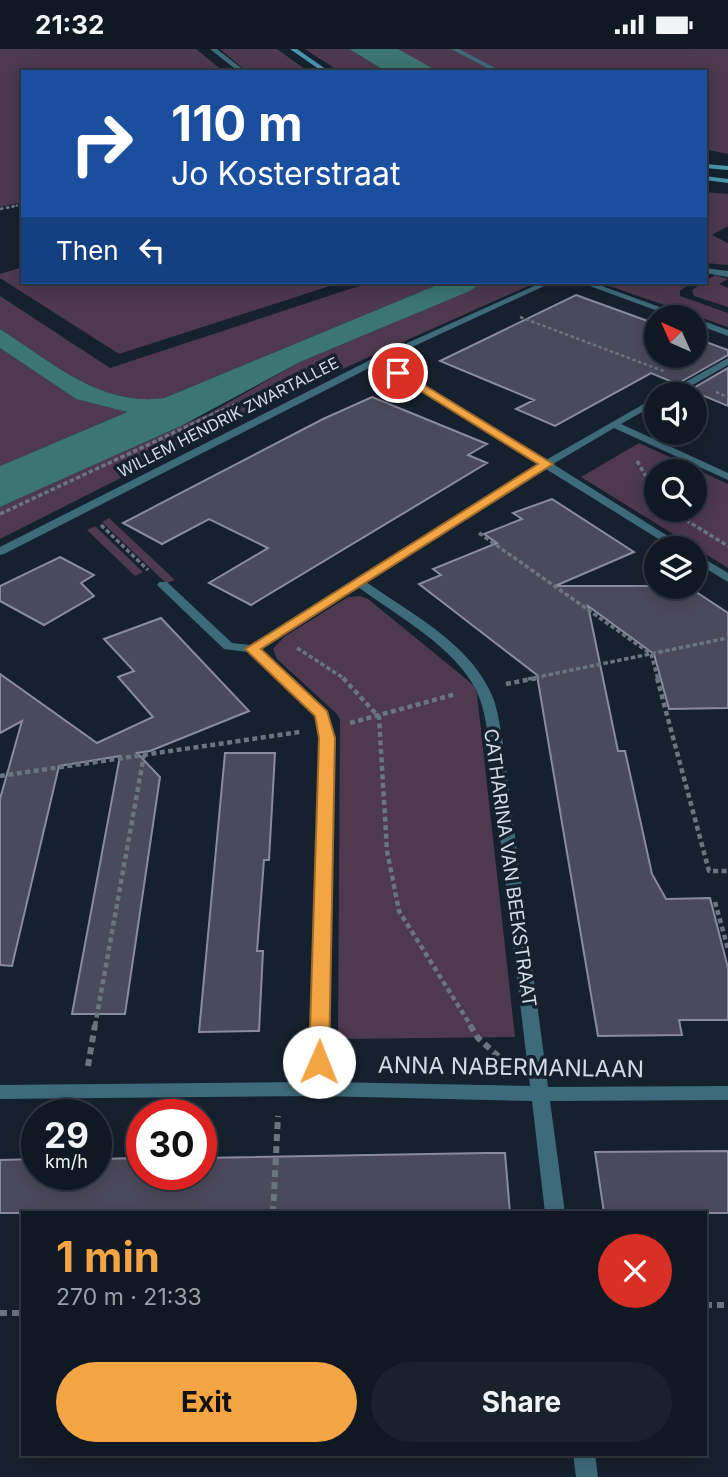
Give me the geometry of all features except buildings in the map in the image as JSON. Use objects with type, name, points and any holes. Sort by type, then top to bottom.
[{"type":"main road","points":[[284,49],[314,70]]},
{"type":"main road","points":[[293,49],[324,70]]},
{"type":"main road","points":[[707,178],[728,181]]},
{"type":"street","points":[[214,49],[241,70]]},
{"type":"street","points":[[454,49],[496,70]]},
{"type":"street","points":[[707,270],[728,274]]},
{"type":"street","name":"WILLEM HENDRIK ZWARTALLEE","points":[[0,552],[377,360],[545,284]]},
{"type":"street","points":[[589,284],[649,305]]},
{"type":"street","points":[[707,325],[728,333]]},
{"type":"street","points":[[377,360],[662,536]]},
{"type":"street","points":[[690,382],[728,361]]},
{"type":"street","points":[[252,649],[458,519],[644,407]]},
{"type":"street","points":[[613,424],[728,477]]},
{"type":"street","points":[[707,564],[728,577]]},
{"type":"street","name":"CATHARINA VAN BEEKSTRAAT","points":[[358,581],[460,658],[483,689],[491,722],[555,1211]]},
{"type":"street","points":[[163,585],[228,646],[252,649],[322,714],[325,728],[319,1089]]},
{"type":"street","name":"ANNA NABERMANLAAN","points":[[0,1092],[319,1089],[540,1094],[728,1093]]},
{"type":"street","points":[[584,1456],[587,1477]]},
{"type":"path","points":[[0,209],[21,204]]},
{"type":"path","points":[[493,307],[690,382]]},
{"type":"path","points":[[707,389],[728,397]]},
{"type":"path","points":[[78,510],[99,523],[163,585]]},
{"type":"path","points":[[458,519],[650,654],[709,871],[728,871]]},
{"type":"path","points":[[689,522],[728,546]]},
{"type":"path","points":[[271,635],[336,670],[379,717],[387,851],[399,911],[428,962],[478,1038],[540,1094]]},
{"type":"path","points":[[0,776],[325,728],[379,717],[438,697],[728,638]]},
{"type":"path","points":[[83,1091],[144,755]]},
{"type":"path","points":[[715,902],[728,949]]},
{"type":"path","points":[[273,1211],[279,1090]]},
{"type":"path","points":[[707,1305],[728,1305]]},
{"type":"path","points":[[0,1313],[21,1313]]},
{"type":"shaded area","points":[[0,49],[196,49],[222,70],[21,70],[21,202],[0,207]]},
{"type":"shaded area","points":[[220,49],[277,49],[306,70],[245,70]]},
{"type":"shaded area","points":[[305,49],[349,49],[384,70],[337,70]]},
{"type":"shaded area","points":[[349,49],[398,49],[435,70],[384,70]]},
{"type":"shaded area","points":[[378,49],[728,49],[728,154],[707,149],[707,70],[416,70]]},
{"type":"shaded area","points":[[707,192],[728,194],[728,226],[712,235],[728,243],[728,265],[707,263]]},
{"type":"shaded area","points":[[21,268],[21,284],[336,284],[119,354],[0,278],[0,274]]},
{"type":"shaded area","points":[[715,275],[728,279],[719,284],[728,288],[728,307],[694,296],[692,290],[701,284],[707,284],[707,280]]},
{"type":"shaded area","points":[[365,284],[439,284],[164,398],[141,399],[97,389],[57,367],[0,329],[0,296],[110,368]]},
{"type":"shaded area","points":[[439,284],[480,284],[470,291],[300,362],[181,426],[0,507],[0,466],[127,412],[76,399],[0,348],[0,329],[57,367],[97,389],[141,399],[164,398]]},
{"type":"shaded area","points":[[480,284],[533,284],[291,392],[0,539],[0,507],[210,413],[300,362],[470,291]]},
{"type":"shaded area","points":[[604,284],[689,284],[680,291],[680,296],[705,305],[664,305]]},
{"type":"shaded area","points":[[707,306],[728,313],[728,327],[707,320]]},
{"type":"shaded area","points":[[0,348],[76,399],[127,412],[0,466]]},
{"type":"shaded area","points":[[639,443],[674,459],[644,459],[644,516],[581,477]]},
{"type":"shaded area","points":[[707,474],[728,484],[728,568],[707,555],[707,536],[676,536],[654,522],[707,522]]},
{"type":"shaded area","points":[[109,518],[175,580],[166,583],[102,522]]},
{"type":"shaded area","points":[[95,526],[143,572],[135,576],[87,530]]},
{"type":"shaded area","points":[[360,596],[368,599],[460,674],[473,685],[477,694],[515,1037],[338,1039],[340,720],[337,714],[277,659],[273,649],[284,637],[348,597]]},
{"type":"route","points":[[319,1062],[327,738],[322,714],[252,649],[547,464],[398,373]]}]
